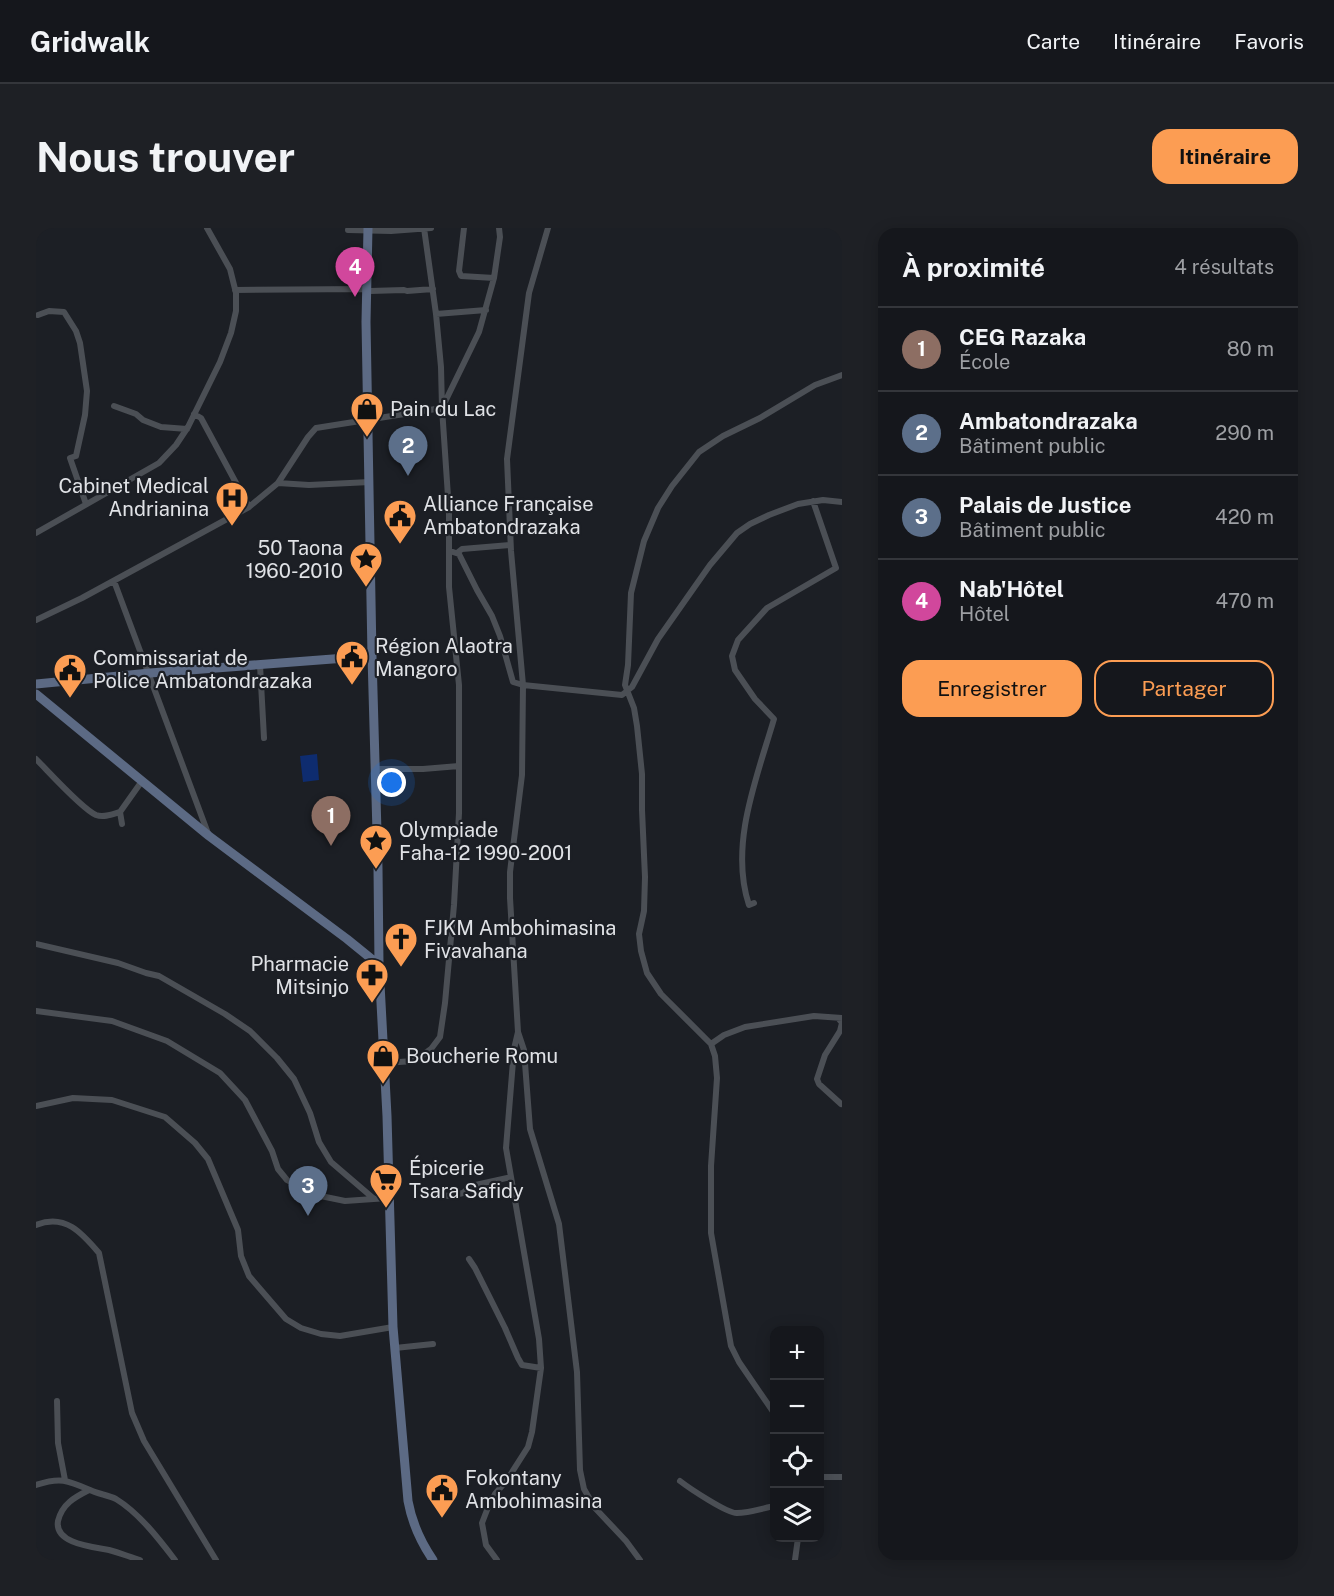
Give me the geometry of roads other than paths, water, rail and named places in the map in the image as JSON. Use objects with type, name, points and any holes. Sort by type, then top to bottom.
[{"type":"main road","points":[[368,229],[366,289],[379,965],[387,1116],[393,1327],[404,1466],[411,1518],[417,1534],[434,1560]]},
{"type":"main road","points":[[36,684],[372,656]]},
{"type":"main road","points":[[36,693],[209,836],[379,965]]},
{"type":"street","points":[[36,533],[159,463],[187,429],[220,362],[231,333],[236,311],[235,290],[230,269],[207,228]]},
{"type":"street","points":[[384,1063],[414,1061],[431,1049],[440,1037],[454,904],[459,813],[459,686],[449,587],[454,552],[449,511],[441,367],[424,228]]},
{"type":"street","points":[[348,230],[391,231],[431,228]]},
{"type":"street","points":[[464,228],[459,271],[461,276],[494,278]]},
{"type":"street","points":[[442,408],[479,332],[486,310],[494,278],[500,237],[499,228]]},
{"type":"street","points":[[548,228],[529,293],[507,459],[510,545],[523,685],[522,775],[510,872],[518,1032],[524,1050],[530,1129],[559,1224],[577,1372],[579,1470],[584,1489],[596,1508],[640,1560]]},
{"type":"street","points":[[235,290],[407,291],[433,289]]},
{"type":"street","points":[[436,314],[486,310]]},
{"type":"street","points":[[38,315],[50,311],[64,312],[76,331],[80,344],[87,391],[86,415],[76,456],[70,458],[86,504]]},
{"type":"street","points":[[770,1407],[730,1346],[711,1233],[711,1166],[717,1078],[715,1056],[711,1044],[661,994],[647,973],[641,951],[639,934],[644,911],[645,878],[642,774],[634,708],[625,685],[631,593],[644,541],[658,508],[699,452],[723,436],[760,418],[815,385],[842,375]]},
{"type":"street","points":[[114,406],[161,427],[187,429]]},
{"type":"street","points":[[36,620],[114,581],[249,507],[279,483],[316,428],[442,408]]},
{"type":"street","points":[[194,414],[201,418],[249,507]]},
{"type":"street","points":[[279,483],[309,485],[370,482]]},
{"type":"street","points":[[454,552],[459,554],[492,616],[513,682],[622,695],[633,687],[658,639],[710,565],[737,533],[750,524],[798,504],[823,500],[842,502]]},
{"type":"street","points":[[754,903],[749,905],[744,890],[744,824],[774,719],[755,699],[735,670],[732,656],[738,640],[766,608],[836,568],[813,501]]},
{"type":"street","points":[[454,552],[462,549],[510,545]]},
{"type":"street","points":[[114,581],[209,836]]},
{"type":"street","points":[[260,665],[264,738]]},
{"type":"street","points":[[36,759],[97,816],[108,816],[120,812],[142,781]]},
{"type":"street","points":[[375,769],[459,766]]},
{"type":"street","points":[[120,812],[122,824]]},
{"type":"street","points":[[36,944],[118,963],[146,974],[159,976],[250,1031],[294,1079],[310,1113],[319,1142],[332,1162],[373,1198]]},
{"type":"street","points":[[36,1011],[112,1022],[175,1045],[220,1072],[245,1100],[272,1151],[278,1169],[287,1180],[311,1194],[345,1201],[388,1198]]},
{"type":"street","points":[[711,1044],[724,1035],[745,1028],[814,1016],[840,1018],[842,1023],[840,1031],[825,1055],[817,1079],[819,1084],[841,1104]]},
{"type":"street","points":[[497,1560],[486,1545],[482,1523],[495,1494],[528,1447],[541,1368],[539,1339],[506,1148],[508,1106],[518,1032]]},
{"type":"street","points":[[36,1106],[74,1098],[112,1100],[165,1117],[195,1143],[208,1159],[238,1230],[241,1256],[249,1275],[286,1318],[302,1328],[321,1334],[340,1336],[393,1327]]},
{"type":"street","points":[[440,1195],[450,1196],[462,1193],[471,1186],[511,1177]]},
{"type":"street","points":[[36,1225],[55,1221],[71,1225],[99,1253],[132,1413],[144,1441],[216,1560]]},
{"type":"street","points":[[469,1259],[522,1365],[541,1368]]},
{"type":"street","points":[[395,1348],[433,1344]]},
{"type":"street","points":[[57,1401],[58,1443],[65,1479]]},
{"type":"street","points":[[824,1477],[842,1477]]},
{"type":"street","points":[[36,1485],[65,1479],[115,1499],[151,1530],[175,1560]]},
{"type":"street","points":[[680,1481],[736,1514],[770,1507]]},
{"type":"street","points":[[89,1490],[72,1499],[61,1510],[57,1525],[60,1532],[83,1546],[140,1560]]},
{"type":"street","points":[[795,1560],[797,1542]]},
{"type":"water","points":[[317,754],[319,780],[303,782],[300,756]]},
{"type":"place","name":"Nab'Hôtel","points":[[355,297]]},
{"type":"place","name":"Pain du Lac","points":[[367,438]]},
{"type":"place","name":"Ambatondrazaka","points":[[408,476]]},
{"type":"place","name":"Cabinet Medical Andrianina","points":[[232,527]]},
{"type":"place","name":"Alliance Française Ambatondrazaka","points":[[400,545]]},
{"type":"place","name":"50 Taona 1960-2010","points":[[366,588]]},
{"type":"place","name":"Région Alaotra Mangoro","points":[[352,686]]},
{"type":"place","name":"Commissariat de Police Ambatondrazaka","points":[[70,699]]},
{"type":"place","name":"CEG Razaka","points":[[331,846]]},
{"type":"place","name":"Olympiade Faha-12 1990-2001","points":[[376,870]]},
{"type":"place","name":"FJKM Ambohimasina Fivavahana","points":[[401,968]]},
{"type":"place","name":"Pharmacie Mitsinjo","points":[[372,1004]]},
{"type":"place","name":"Boucherie Romu","points":[[383,1085]]},
{"type":"place","name":"Épicerie Tsara Safidy","points":[[386,1209]]},
{"type":"place","name":"Palais de Justice","points":[[308,1216]]},
{"type":"place","name":"Fokontany Ambohimasina","points":[[442,1519]]}]
